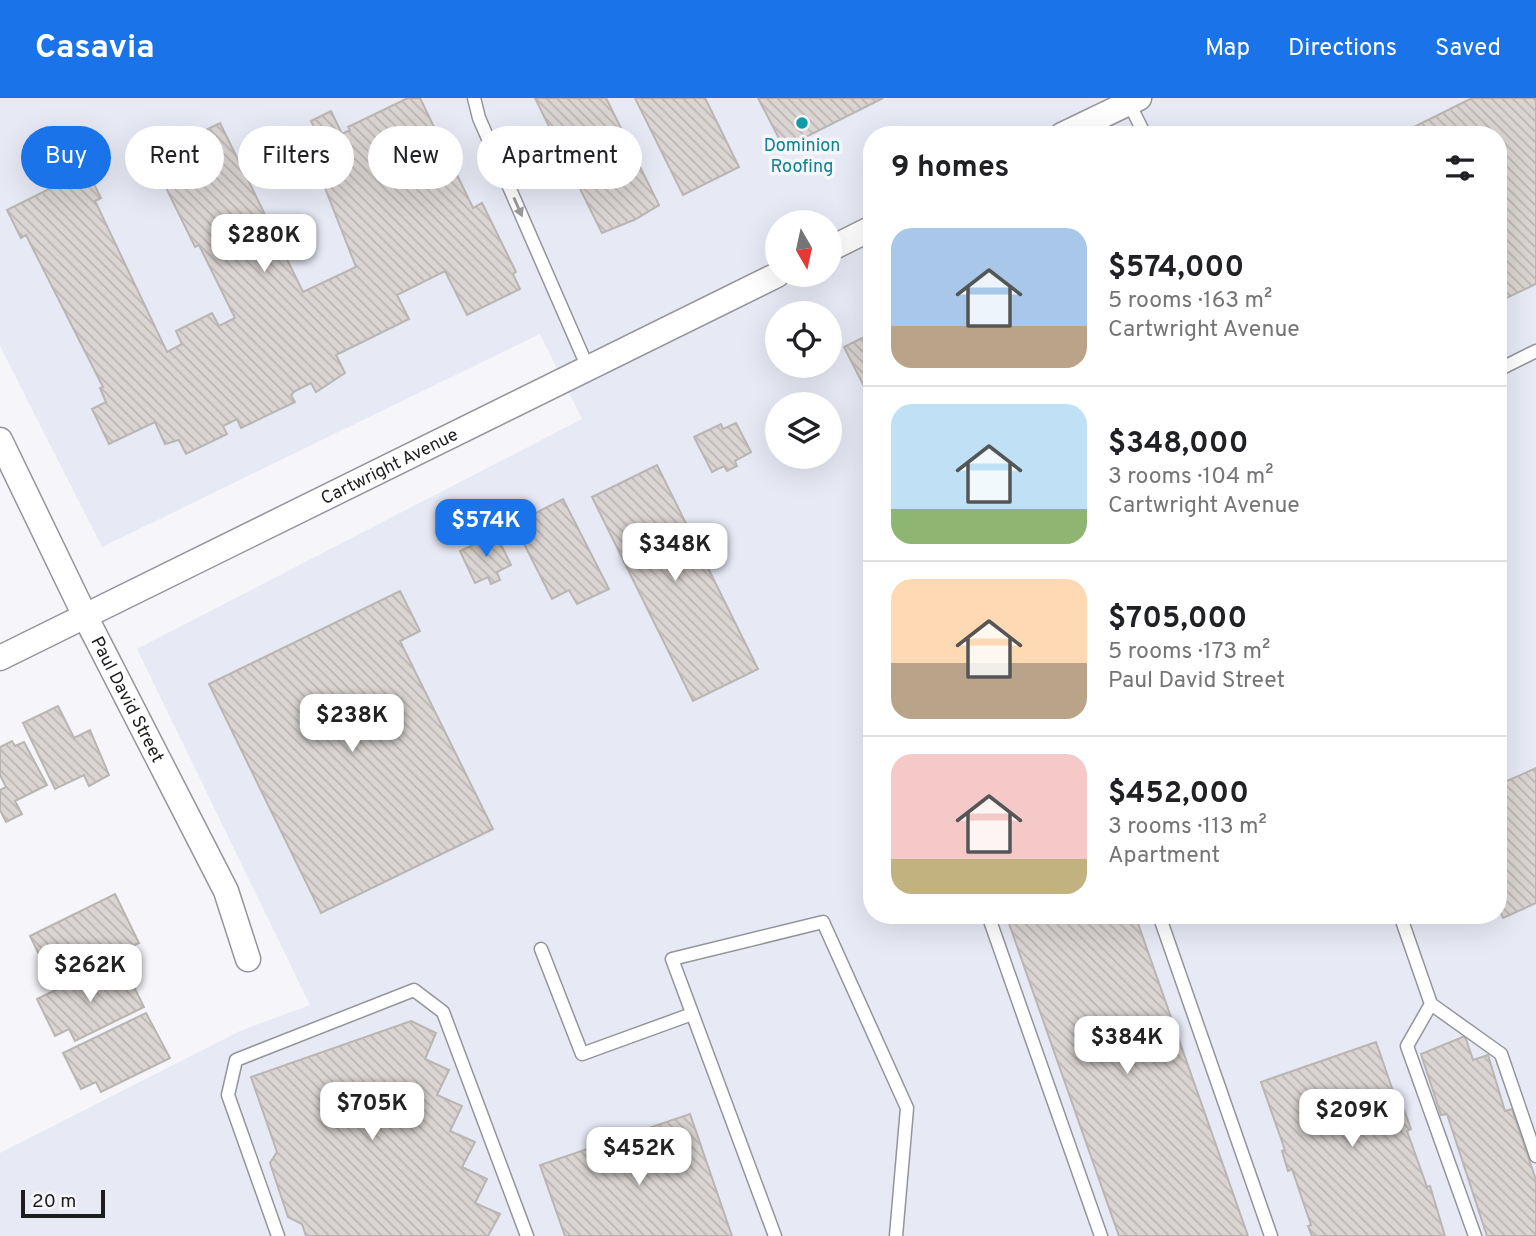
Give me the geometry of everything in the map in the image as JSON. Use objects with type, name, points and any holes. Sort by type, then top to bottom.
[{"type":"street","points":[[1081,126],[1134,101]]},
{"type":"street","points":[[842,243],[863,232]]},
{"type":"street","name":"Cartwright Avenue","points":[[0,658],[765,281]]},
{"type":"street","name":"Paul David Street","points":[[0,440],[85,616],[226,891],[248,959]]},
{"type":"lane","points":[[474,98],[479,118],[588,368]]},
{"type":"lane","points":[[1134,101],[1142,126]]},
{"type":"lane","points":[[1507,366],[1536,351]]},
{"type":"lane","points":[[775,1236],[672,960],[824,922],[906,1108],[896,1236]]},
{"type":"lane","points":[[991,924],[1101,1236]]},
{"type":"lane","points":[[1162,924],[1271,1236]]},
{"type":"lane","points":[[1403,924],[1431,1004],[1501,1054],[1536,1156]]},
{"type":"lane","points":[[541,949],[582,1054],[692,1014]]},
{"type":"lane","points":[[278,1236],[228,1095],[236,1060],[414,990],[443,1012],[527,1236]]},
{"type":"lane","points":[[1431,1004],[1407,1046],[1475,1236]]},
{"type":"shaded area","points":[[0,98],[1536,98],[1536,1236],[0,1236],[0,1153],[240,1031],[310,1005],[137,649],[582,419],[540,334],[102,547],[0,346]]},
{"type":"building","points":[[408,98],[420,98],[433,126],[368,126],[368,189],[463,187],[473,208],[482,203],[516,272],[513,274],[520,289],[467,315],[445,271],[397,295],[409,319],[336,355],[345,373],[316,392],[311,383],[291,395],[295,402],[241,428],[237,419],[223,426],[227,434],[186,454],[179,440],[165,444],[155,422],[109,444],[92,409],[106,402],[100,388],[103,387],[26,235],[21,238],[7,210],[49,189],[96,189],[101,198],[95,201],[167,352],[182,344],[176,331],[212,313],[219,326],[235,318],[199,245],[195,247],[167,189],[224,189],[224,131],[238,160],[238,189],[252,189],[303,292],[356,267],[325,189],[354,189],[354,126],[350,126]]},
{"type":"building","points":[[535,98],[606,98],[620,126],[549,126]]},
{"type":"building","points":[[635,98],[705,98],[739,167],[683,195]]},
{"type":"building","name":"Dominion Roofing","points":[[758,98],[883,98],[784,148]]},
{"type":"building","points":[[1472,98],[1536,98],[1536,284],[1507,298],[1507,126],[1416,126]]},
{"type":"building","points":[[331,111],[338,126],[314,126],[311,121]]},
{"type":"building","points":[[642,171],[659,205],[636,219],[602,233],[580,189],[642,189]]},
{"type":"building","points":[[863,338],[863,384],[844,347]]},
{"type":"building","points":[[736,423],[751,452],[735,461],[737,466],[727,471],[724,466],[712,472],[694,437],[721,424],[723,429]]},
{"type":"building","points":[[657,465],[758,669],[693,701],[592,497]]},
{"type":"building","points":[[563,499],[609,589],[577,604],[569,590],[552,599],[514,524]]},
{"type":"building","points":[[496,534],[511,565],[497,572],[500,580],[491,584],[488,577],[475,583],[460,551]]},
{"type":"building","points":[[400,591],[420,631],[400,641],[493,829],[321,913],[209,684]]},
{"type":"building","points":[[58,706],[74,738],[90,730],[109,775],[89,786],[84,775],[55,789],[23,723]]},
{"type":"building","points":[[12,741],[15,746],[24,742],[47,785],[15,801],[22,814],[6,822],[0,810],[0,790],[6,787],[0,775],[0,747]]},
{"type":"building","points":[[1536,768],[1536,903],[1507,916],[1507,781]]},
{"type":"building","points":[[115,894],[139,943],[96,963],[91,954],[69,964],[71,970],[51,979],[30,936]]},
{"type":"building","points":[[1009,924],[1138,924],[1248,1236],[1119,1236]]},
{"type":"building","points":[[107,965],[115,981],[128,975],[144,1007],[75,1041],[69,1029],[55,1036],[37,999]]},
{"type":"building","points":[[146,1013],[170,1058],[101,1092],[96,1082],[81,1089],[63,1053]]},
{"type":"building","points":[[411,1021],[436,1033],[425,1059],[449,1070],[437,1095],[462,1106],[450,1131],[475,1142],[462,1167],[487,1179],[475,1203],[500,1214],[488,1236],[306,1236],[302,1224],[288,1217],[270,1163],[277,1152],[251,1077]]},
{"type":"building","points":[[1465,1036],[1473,1060],[1488,1055],[1505,1111],[1512,1109],[1536,1180],[1536,1236],[1487,1236],[1447,1114],[1441,1115],[1421,1054]]},
{"type":"building","points":[[1376,1042],[1400,1111],[1404,1110],[1411,1129],[1407,1131],[1427,1187],[1430,1186],[1445,1236],[1312,1236],[1308,1226],[1311,1225],[1292,1169],[1288,1171],[1282,1151],[1285,1150],[1261,1082]]},
{"type":"building","points":[[690,1114],[732,1236],[565,1236],[540,1165]]},
{"type":"place","name":"Dominion Roofing","points":[[802,123]]}]
